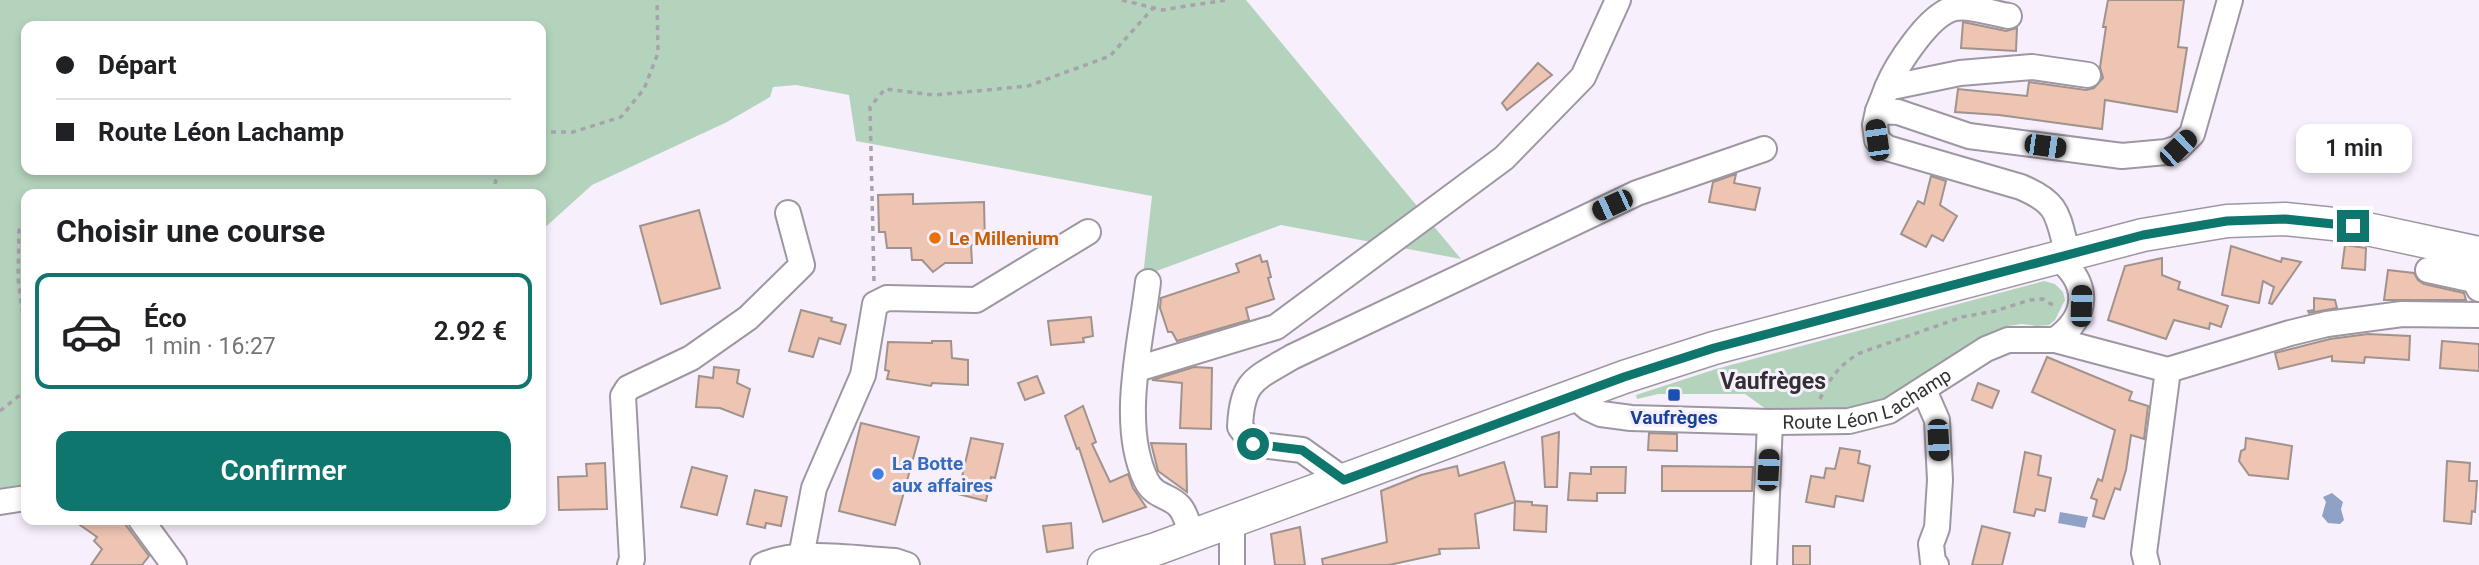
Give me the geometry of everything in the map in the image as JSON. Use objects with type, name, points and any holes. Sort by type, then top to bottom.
[{"type":"main road","points":[[1104,565],[1192,536],[1574,396],[1714,348],[2143,235],[2227,221],[2285,219],[2353,226],[2479,253]]},
{"type":"street","points":[[1137,369],[1276,327],[1504,158],[1583,77],[1618,0]]},
{"type":"street","points":[[1882,100],[1898,113],[1969,136],[2122,156],[2166,152],[2178,148],[2192,134],[2230,0]]},
{"type":"street","points":[[2009,16],[1956,8],[1937,16],[1894,71],[1875,125],[1877,140],[1887,148],[2021,187],[2039,195],[2055,208],[2063,256],[2078,279],[2081,299],[2076,319],[2068,331],[2055,340]]},
{"type":"street","points":[[1882,100],[1960,73],[2032,66],[2088,75]]},
{"type":"street","points":[[1344,480],[1302,450],[1253,444],[1240,427],[1241,405],[1251,381],[1293,358],[1637,193],[1764,149]]},
{"type":"street","points":[[630,565],[632,559],[623,396],[628,388],[691,358],[748,318],[802,265],[789,213]]},
{"type":"street","points":[[801,556],[814,488],[863,374],[875,304],[887,298],[976,300],[1088,232]]},
{"type":"street","points":[[2428,270],[2474,280],[2479,289]]},
{"type":"street","points":[[1148,282],[1131,415],[1135,453],[1147,483],[1158,495],[1180,506],[1192,536]]},
{"type":"street","points":[[2147,565],[2144,553],[2168,370],[2327,324],[2402,314],[2479,315]]},
{"type":"street","name":"Route Léon Lachamp","points":[[1574,396],[1588,408],[1601,414],[1631,418],[1768,422],[1849,421],[1889,411],[1986,349],[2008,340],[2022,339],[2055,340],[2168,370]]},
{"type":"street","points":[[1924,390],[1937,420],[1940,480],[1937,528],[1931,544],[1933,562],[1936,565]]},
{"type":"street","points":[[1764,565],[1768,422]]},
{"type":"street","points":[[0,502],[21,499]]},
{"type":"street","points":[[1232,521],[1232,565]]},
{"type":"street","points":[[145,525],[174,565]]},
{"type":"street","points":[[764,565],[801,556],[895,561],[907,565]]},
{"type":"path","points":[[546,132],[573,132],[621,117],[644,89],[658,53],[657,0]]},
{"type":"path","points":[[1122,0],[1162,10],[1226,0]]},
{"type":"path","points":[[875,304],[870,107],[885,89],[934,95],[1028,86],[1110,55],[1153,8]]},
{"type":"path","points":[[21,227],[18,278],[21,301]]},
{"type":"path","points":[[1810,422],[1831,379],[1847,360],[1860,353],[1962,317],[1995,311],[2030,300],[2043,299],[2076,319]]},
{"type":"path","points":[[0,411],[21,394]]},
{"type":"green space","points":[[0,0],[1246,0],[1461,259],[1281,225],[1143,276],[1152,196],[856,141],[849,95],[796,85],[773,87],[770,97],[727,122],[592,185],[546,226],[546,189],[21,189],[21,485],[0,488]]},
{"type":"green space","points":[[2044,281],[2055,284],[2063,292],[2065,300],[2055,320],[2049,325],[2008,326],[1986,336],[1886,400],[1844,411],[1815,411],[1766,409],[1745,394],[1658,394],[1637,399],[1636,395],[1716,369]]},
{"type":"water","points":[[2332,493],[2343,502],[2341,509],[2344,520],[2340,524],[2328,523],[2322,516],[2326,502],[2323,497]]},
{"type":"water","points":[[2060,512],[2088,517],[2085,528],[2058,523]]},
{"type":"building","points":[[2108,0],[2184,0],[2178,47],[2187,48],[2177,112],[2105,100],[2102,129],[1955,112],[1958,89],[2027,96],[2029,82],[2086,90],[2094,88],[2103,78],[2100,67]]},
{"type":"building","points":[[1963,22],[2006,31],[2017,28],[2016,51],[1961,48]]},
{"type":"building","points":[[1538,63],[1552,75],[1507,110],[1502,103]]},
{"type":"building","points":[[1736,174],[1734,183],[1760,188],[1755,210],[1709,202],[1713,182]]},
{"type":"building","points":[[1931,176],[1946,181],[1940,205],[1957,216],[1943,241],[1932,235],[1926,247],[1901,234],[1918,201],[1924,204]]},
{"type":"building","name":"Le Millenium","points":[[913,194],[913,204],[984,202],[985,245],[971,245],[972,263],[945,263],[933,272],[922,260],[912,260],[911,248],[887,248],[885,232],[879,232],[878,195]]},
{"type":"building","points":[[699,210],[720,288],[661,304],[640,226]]},
{"type":"building","points":[[2345,245],[2366,248],[2365,270],[2342,268]]},
{"type":"building","points":[[2231,246],[2281,262],[2282,258],[2301,262],[2272,304],[2269,303],[2274,287],[2263,281],[2259,303],[2222,295]]},
{"type":"building","points":[[1260,255],[1262,262],[1267,261],[1274,299],[1246,308],[1249,320],[1177,341],[1172,332],[1168,332],[1160,308],[1161,298],[1239,272],[1236,264]]},
{"type":"building","points":[[2162,258],[2162,275],[2180,282],[2178,289],[2228,306],[2221,327],[2210,323],[2209,329],[2174,320],[2166,339],[2108,320],[2125,266]]},
{"type":"building","points":[[2388,270],[2414,273],[2424,284],[2464,293],[2466,300],[2384,300]]},
{"type":"building","points":[[2314,298],[2335,300],[2337,308],[2309,313],[2308,311],[2314,310]]},
{"type":"building","points":[[801,310],[832,318],[831,321],[846,325],[840,344],[819,338],[813,357],[789,351]]},
{"type":"building","points":[[1091,317],[1093,336],[1083,338],[1084,342],[1051,345],[1048,321]]},
{"type":"building","points":[[2368,334],[2410,336],[2409,360],[2365,357],[2364,363],[2332,361],[2332,356],[2279,369],[2275,353],[2330,339]]},
{"type":"building","points":[[951,341],[952,358],[968,360],[968,385],[932,383],[931,386],[887,379],[889,371],[885,370],[888,342]]},
{"type":"building","points":[[2442,341],[2479,344],[2479,371],[2440,368]]},
{"type":"building","points":[[2047,357],[2132,392],[2129,400],[2148,406],[2144,439],[2131,435],[2120,490],[2115,488],[2104,519],[2093,516],[2097,500],[2091,498],[2098,479],[2102,481],[2115,430],[2032,392]]},
{"type":"building","points":[[714,367],[739,370],[737,383],[750,389],[743,417],[720,408],[696,407],[699,376],[713,378]]},
{"type":"building","points":[[1194,367],[1212,368],[1211,429],[1180,428],[1182,383],[1152,380]]},
{"type":"building","points":[[1037,376],[1044,393],[1025,400],[1018,383]]},
{"type":"building","points":[[1978,383],[1999,391],[1992,408],[1972,400]]},
{"type":"building","points":[[1083,406],[1096,442],[1092,444],[1110,482],[1128,474],[1133,488],[1146,507],[1103,522],[1079,448],[1077,449],[1065,416]]},
{"type":"building","name":"La Botte aux affaires","points":[[861,423],[919,437],[895,525],[839,511]]},
{"type":"building","points":[[1559,432],[1557,487],[1545,487],[1542,437]]},
{"type":"building","points":[[1649,433],[1677,434],[1677,451],[1648,450]]},
{"type":"building","points":[[971,438],[1003,444],[986,501],[958,494]]},
{"type":"building","points":[[2246,438],[2292,446],[2288,479],[2249,475],[2239,461],[2241,451],[2245,449]]},
{"type":"building","points":[[1151,443],[1186,444],[1187,492],[1158,471]]},
{"type":"building","points":[[1840,448],[1860,451],[1858,463],[1870,466],[1863,501],[1836,496],[1834,507],[1806,502],[1811,476],[1824,478],[1826,468],[1835,469]]},
{"type":"building","points":[[2025,452],[2041,456],[2038,475],[2051,478],[2045,511],[2036,509],[2034,516],[2014,512]]},
{"type":"building","points":[[2447,461],[2470,463],[2469,481],[2477,481],[2475,512],[2472,511],[2471,524],[2444,521]]},
{"type":"building","points":[[1504,462],[1515,501],[1547,506],[1546,532],[1514,530],[1515,502],[1475,514],[1479,548],[1439,549],[1440,554],[1389,565],[1323,565],[1322,559],[1387,542],[1381,491],[1421,475],[1457,466],[1459,476]]},
{"type":"building","points":[[605,463],[607,509],[559,510],[558,477],[587,476],[586,464]]},
{"type":"building","points":[[1662,466],[1753,467],[1752,491],[1662,491]]},
{"type":"building","points":[[692,467],[727,476],[717,515],[681,507]]},
{"type":"building","points":[[1591,467],[1626,467],[1625,493],[1597,493],[1597,501],[1568,500],[1570,473],[1591,474]]},
{"type":"building","points":[[755,490],[787,497],[781,526],[766,523],[765,528],[747,524]]},
{"type":"building","points":[[1071,523],[1073,548],[1047,552],[1043,526]]},
{"type":"building","points":[[80,525],[126,525],[149,556],[142,565],[91,565],[102,549],[94,541],[97,537]]},
{"type":"building","points":[[1982,526],[2010,533],[2002,565],[1972,565]]},
{"type":"building","points":[[1300,527],[1305,565],[1275,565],[1271,534]]},
{"type":"building","points":[[1793,546],[1810,546],[1810,565],[1793,565]]},
{"type":"place","name":"Le Millenium","points":[[935,238]]},
{"type":"place","name":"Vaufrèges","points":[[1674,395]]},
{"type":"place","name":"La Botte aux affaires","points":[[878,474]]},
{"type":"district","name":"Vaufrèges","points":[[1773,381]]},
{"type":"route","points":[[1253,444],[1302,450],[1344,480],[1624,377],[1714,348],[2143,235],[2227,221],[2285,219],[2353,226]]}]
